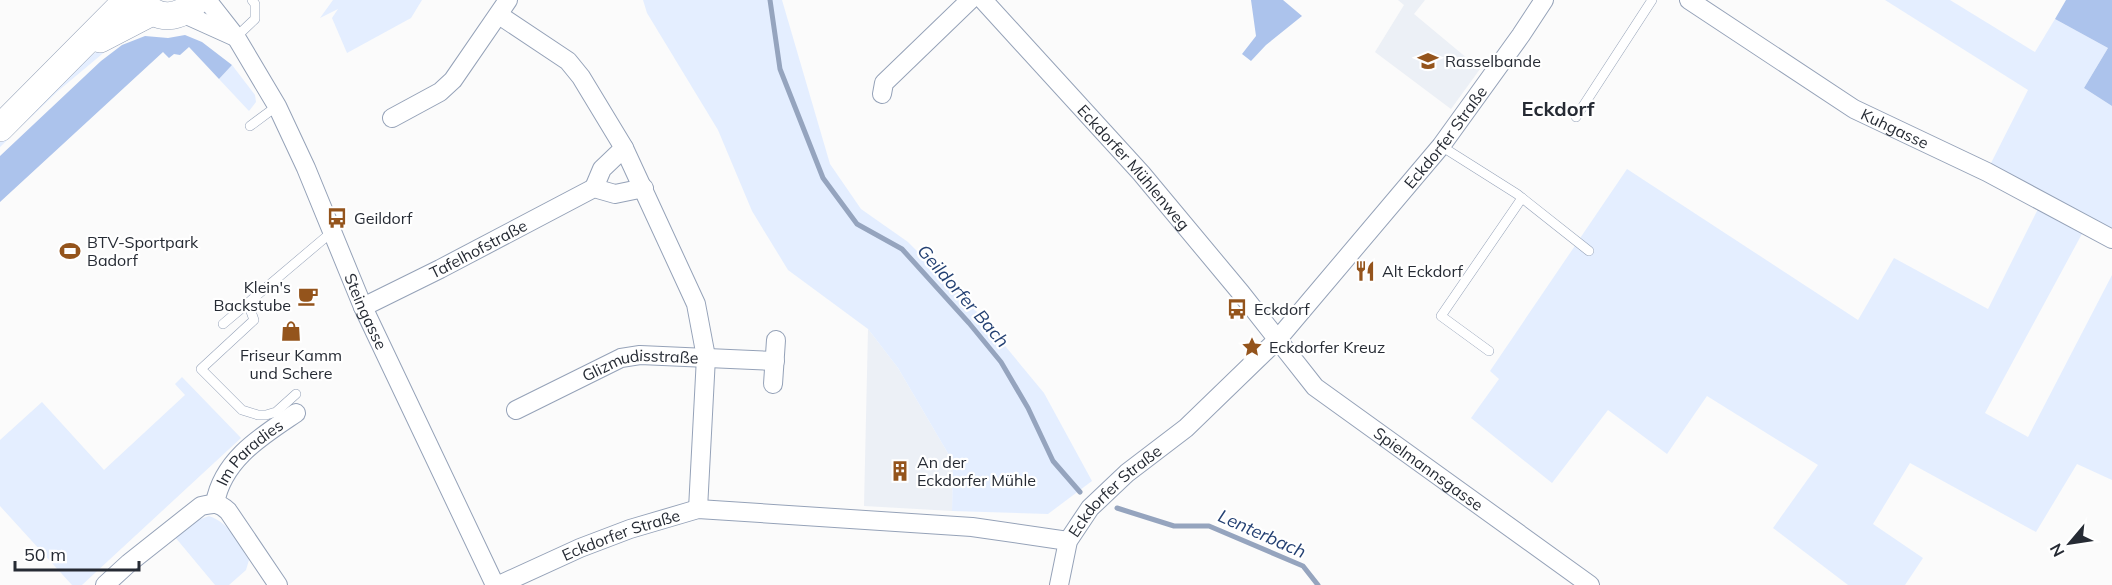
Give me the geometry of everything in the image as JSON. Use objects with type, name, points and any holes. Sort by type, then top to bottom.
[{"type":"main road","points":[[0,128],[128,0]]},
{"type":"main road","points":[[78,51],[147,6],[162,16],[172,16],[189,7]]},
{"type":"street","name":"Steingasse","points":[[207,0],[236,37],[277,106],[333,231],[363,307],[497,585]]},
{"type":"street","points":[[882,94],[884,83],[970,0]]},
{"type":"street","name":"Eckdorfer Mühlenweg","points":[[983,0],[1142,174],[1277,340]]},
{"type":"street","name":"Eckdorfer Straße","points":[[497,585],[580,548],[630,529],[698,509],[972,527],[1068,541],[1090,508],[1127,473],[1186,428],[1277,340],[1441,146],[1544,0]]},
{"type":"street","name":"Kuhgasse","points":[[1689,0],[1854,109],[1987,172],[2112,238]]},
{"type":"street","points":[[189,7],[236,37]]},
{"type":"street","points":[[392,118],[440,92],[453,80],[503,7],[568,61],[581,76],[624,148],[696,304],[706,357],[698,509]]},
{"type":"street","points":[[624,148],[602,169],[594,188],[615,194],[644,188]]},
{"type":"street","name":"Tafelhofstraße","points":[[363,307],[440,270],[594,188]]},
{"type":"street","points":[[773,384],[776,340]]},
{"type":"street","name":"Spielmannsgasse","points":[[1277,340],[1315,387],[1590,585]]},
{"type":"street","name":"Glizmudisstraße","points":[[516,410],[621,358],[640,355],[775,361]]},
{"type":"street","name":"Im Paradies","points":[[214,502],[217,488],[226,472],[251,444],[296,413]]},
{"type":"street","name":"Im Paradies","points":[[105,585],[201,506],[214,502],[228,511],[278,585]]},
{"type":"street","points":[[1059,585],[1068,541]]},
{"type":"lane","points":[[236,37],[255,19],[255,4],[252,0]]},
{"type":"lane","points":[[1576,117],[1652,0]]},
{"type":"lane","points":[[250,126],[277,106]]},
{"type":"lane","points":[[1441,146],[1522,198],[1589,251]]},
{"type":"lane","points":[[1489,351],[1441,316],[1522,198]]},
{"type":"lane","points":[[223,324],[333,231]]},
{"type":"lane","points":[[248,303],[254,320],[201,369],[242,410],[258,415],[276,412],[296,394]]},
{"type":"shaded area","points":[[333,0],[422,0],[411,18],[347,53],[332,18],[338,9],[320,18]]},
{"type":"shaded area","points":[[643,0],[782,0],[830,164],[861,209],[908,242],[972,306],[1044,393],[1092,481],[1048,514],[952,511],[953,462],[898,368],[868,329],[788,270],[752,211],[718,130],[647,13]]},
{"type":"shaded area","points":[[1251,0],[1283,0],[1302,16],[1266,45],[1251,61],[1242,54],[1256,36]]},
{"type":"shaded area","name":"Rasselbande","points":[[1398,0],[1425,0],[1414,14],[1480,69],[1451,109],[1375,52],[1404,5]]},
{"type":"shaded area","points":[[1885,0],[1950,0],[2035,52],[2055,19],[2108,48],[2084,88],[2112,106],[2112,231],[2090,219],[1985,413],[2028,437],[2112,275],[2112,480],[2077,464],[2036,532],[1910,463],[1873,524],[1923,558],[1905,585],[1848,585],[1773,528],[1818,465],[1707,396],[1667,454],[1608,410],[1552,483],[1471,418],[1499,379],[1490,371],[1627,169],[1858,320],[1894,258],[1988,309],[2046,193],[1989,167],[2028,90]]},
{"type":"shaded area","points":[[2066,0],[2112,0],[2112,106],[2084,88],[2108,48],[2055,19]]},
{"type":"shaded area","points":[[185,35],[202,42],[232,65],[219,79],[189,47],[180,55],[174,54],[169,58],[163,52],[0,202],[0,156],[101,61],[122,45],[145,36],[168,38]]},
{"type":"shaded area","points":[[120,39],[58,91],[0,147],[0,142],[74,69],[106,45]]},
{"type":"shaded area","points":[[232,65],[255,95],[256,102],[249,111],[219,79]]},
{"type":"shaded area","points":[[868,329],[898,368],[953,462],[952,511],[864,506]]},
{"type":"shaded area","points":[[182,377],[241,438],[82,585],[72,585],[0,506],[0,440],[42,402],[104,470],[185,395],[175,384]]},
{"type":"shaded area","points":[[209,516],[223,523],[249,560],[246,570],[229,585],[215,585],[175,537],[198,520]]},
{"type":"waterway","name":"Geildorfer Bach","points":[[770,0],[780,69],[823,178],[857,224],[902,249],[1001,362],[1028,408],[1053,461],[1080,492]]},
{"type":"waterway","name":"Lenterbach","points":[[1117,508],[1174,526],[1209,526],[1303,566],[1318,585]]},
{"type":"place","name":"Rasselbande","points":[[1428,61]]},
{"type":"place","name":"Geildorf","points":[[337,218]]},
{"type":"place","name":"BTV-Sportpark Badorf","points":[[70,251]]},
{"type":"place","name":"Alt Eckdorf","points":[[1365,271]]},
{"type":"place","name":"Klein's Backstube","points":[[308,296]]},
{"type":"place","name":"Eckdorf","points":[[1237,309]]},
{"type":"place","name":"Friseur Kamm und Schere","points":[[291,331]]},
{"type":"place","name":"Eckdorfer Kreuz","points":[[1252,347]]},
{"type":"place","name":"An der Eckdorfer Mühle","points":[[900,471]]},
{"type":"district","name":"Eckdorf","points":[[1558,109]]}]
